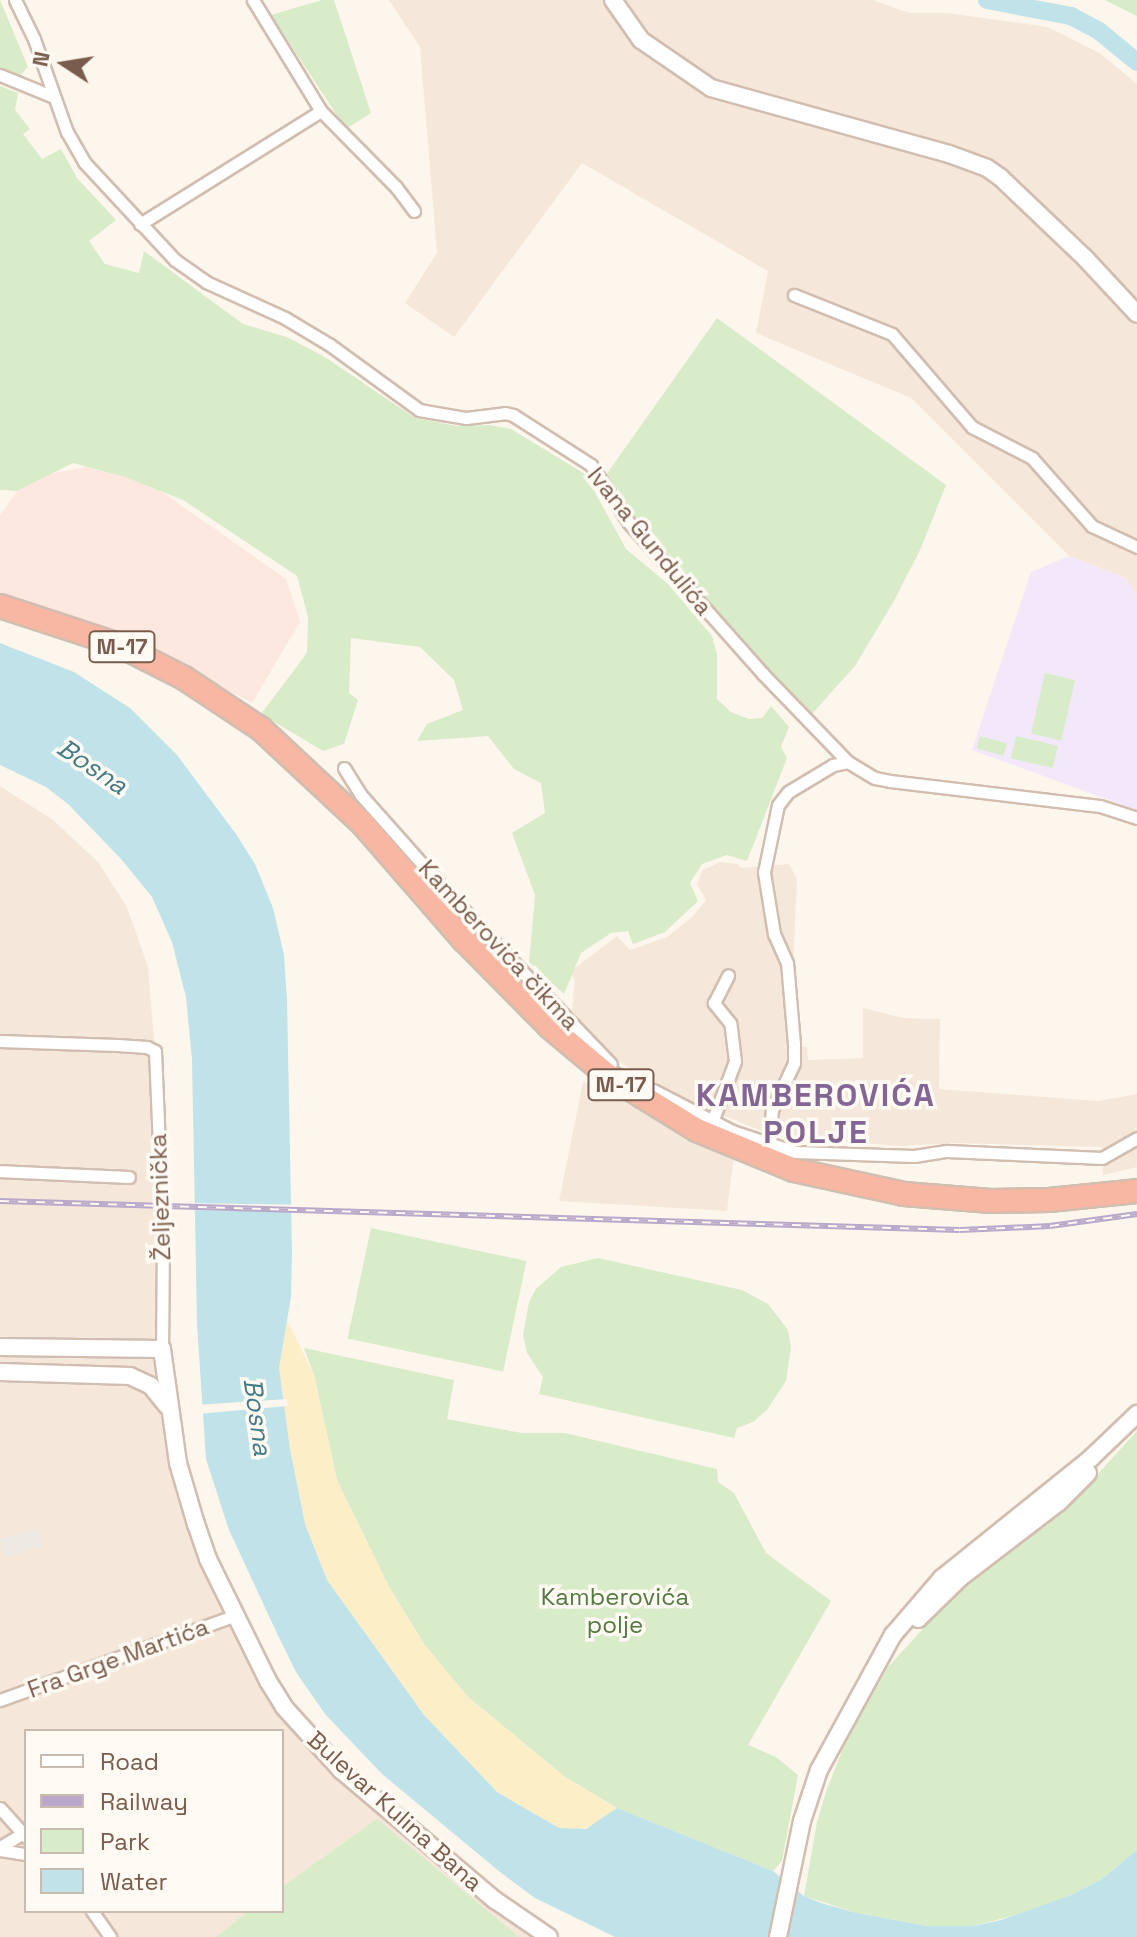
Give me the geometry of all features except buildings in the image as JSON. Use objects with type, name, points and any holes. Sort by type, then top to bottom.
[{"type":"highway","name":"M-17","points":[[0,606],[119,645],[184,678],[261,729],[363,824],[464,940],[550,1027],[606,1074],[697,1130],[794,1170],[904,1194],[991,1201],[1049,1200],[1137,1191]]},
{"type":"street","name":"Ivana Gundulića","points":[[15,0],[84,162],[175,260],[206,282],[285,318],[330,345],[419,410],[466,418],[505,413],[513,415],[591,465],[629,523],[763,674],[848,762],[875,778],[890,781],[1100,806],[1137,818]]},
{"type":"street","points":[[253,0],[321,111],[396,187],[414,211]]},
{"type":"street","points":[[613,0],[641,40],[711,88],[805,117],[949,154],[987,168],[1085,258],[1137,314]]},
{"type":"street","points":[[0,75],[54,97]]},
{"type":"street","points":[[140,224],[321,111]]},
{"type":"street","points":[[794,295],[892,334],[972,427],[1032,458],[1092,526],[1137,547]]},
{"type":"street","points":[[770,1143],[772,1110],[794,1063],[794,1044],[787,963],[774,934],[764,872],[778,805],[788,792],[833,765],[848,762]]},
{"type":"street","name":"Kamberovića čikma","points":[[344,768],[360,794],[447,892],[572,1020],[602,1057],[712,1122],[795,1152],[831,1155],[914,1156],[947,1151],[1102,1158],[1137,1138]]},
{"type":"street","points":[[712,1122],[735,1061],[730,1023],[714,1003],[728,975]]},
{"type":"street","name":"Željeznička","points":[[0,1041],[151,1048],[156,1057],[163,1240],[162,1355]]},
{"type":"street","points":[[0,1171],[129,1177]]},
{"type":"street","points":[[0,1347],[162,1355],[156,1371],[130,1376],[0,1372]]},
{"type":"street","name":"Bulevar Kulina Bana","points":[[162,1355],[186,1494],[208,1559],[268,1681],[311,1739],[341,1770],[495,1900],[549,1937]]},
{"type":"street","points":[[130,1376],[151,1386],[169,1408]]},
{"type":"street","points":[[778,1937],[802,1821],[819,1770],[869,1674],[902,1622],[932,1588],[1091,1458],[1137,1414]]},
{"type":"street","name":"Fra Grge Martića","points":[[0,1700],[236,1615]]},
{"type":"street","points":[[0,1808],[24,1835],[0,1848]]},
{"type":"street","points":[[0,1848],[24,1854]]},
{"type":"street","points":[[93,1913],[110,1937]]},
{"type":"shaded area","points":[[389,0],[872,0],[910,13],[947,13],[1048,27],[1101,54],[1137,84],[1137,595],[1126,578],[1069,556],[911,398],[756,333],[768,271],[582,163],[454,337],[405,303],[437,253],[420,47]]},
{"type":"shaded area","points":[[87,467],[151,484],[286,579],[300,622],[252,703],[144,644],[0,600],[0,515],[27,478]]},
{"type":"shaded area","points":[[1069,556],[1126,578],[1137,595],[1137,810],[972,750],[1031,572]]},
{"type":"shaded area","points":[[0,786],[53,820],[98,862],[127,907],[148,967],[155,1051],[162,1349],[186,1494],[268,1681],[311,1739],[549,1937],[0,1937]]},
{"type":"shaded area","points":[[720,862],[738,864],[741,868],[789,864],[797,879],[792,984],[798,1047],[807,1047],[808,1060],[863,1058],[863,1008],[903,1018],[940,1019],[939,1089],[1098,1101],[1137,1094],[1137,1167],[1103,1175],[1102,1147],[955,1143],[901,1146],[777,1137],[681,1099],[608,1055],[572,1010],[575,982],[571,971],[617,936],[630,950],[667,937],[692,917],[706,900],[697,884],[703,870]]},
{"type":"shaded area","points":[[583,1082],[734,1155],[727,1211],[559,1201]]},
{"type":"shaded area","points":[[38,1528],[43,1546],[5,1557],[0,1539]]},
{"type":"green space","points":[[0,0],[28,67],[18,78],[0,70]]},
{"type":"green space","points":[[322,0],[334,0],[371,113],[346,129],[271,15]]},
{"type":"green space","points":[[1105,0],[1137,0],[1137,16]]},
{"type":"green space","points":[[0,86],[18,93],[15,110],[30,129],[23,134],[42,159],[61,149],[77,178],[116,220],[89,241],[105,264],[139,273],[144,251],[243,324],[287,337],[325,357],[415,418],[457,426],[490,425],[511,429],[585,474],[626,549],[668,584],[712,636],[717,654],[717,699],[731,712],[749,719],[762,718],[771,706],[789,727],[781,747],[787,758],[747,861],[727,855],[702,864],[690,883],[698,901],[665,932],[633,944],[628,931],[611,933],[581,953],[564,994],[529,962],[535,895],[512,833],[545,813],[541,783],[514,769],[488,736],[417,741],[427,724],[463,710],[454,680],[420,647],[351,638],[349,693],[358,700],[344,744],[323,751],[261,714],[307,653],[308,617],[297,576],[183,500],[125,477],[73,463],[17,491],[0,490]]},
{"type":"green space","points":[[717,318],[946,485],[921,548],[894,601],[855,666],[811,715],[631,522],[606,475]]},
{"type":"green space","points":[[1045,673],[1075,680],[1061,740],[1031,733]]},
{"type":"green space","points":[[980,736],[1007,743],[1004,756],[977,749]]},
{"type":"green space","points":[[1016,736],[1058,746],[1053,768],[1011,758]]},
{"type":"green space","points":[[371,1228],[527,1261],[503,1372],[348,1339]]},
{"type":"green space","points":[[598,1258],[742,1290],[768,1304],[788,1330],[791,1347],[786,1381],[767,1410],[753,1422],[737,1428],[734,1438],[539,1394],[543,1377],[527,1353],[523,1335],[529,1302],[536,1289],[561,1267]]},
{"type":"green space","name":"Kamberovića polje","points":[[304,1348],[454,1380],[447,1419],[522,1433],[565,1433],[717,1469],[718,1482],[734,1493],[766,1553],[831,1601],[748,1745],[776,1757],[798,1775],[782,1861],[773,1871],[617,1808],[565,1777],[468,1697],[424,1644],[389,1587],[337,1480],[314,1375]]},
{"type":"green space","points":[[1137,1431],[1137,1850],[1102,1879],[1071,1895],[1037,1909],[974,1926],[927,1926],[857,1913],[804,1896],[817,1822],[827,1789],[846,1741],[888,1667],[963,1585],[1084,1489]]},
{"type":"green space","points":[[377,1819],[519,1937],[216,1937],[246,1913],[284,1913],[284,1886]]},
{"type":"sand","points":[[287,1320],[314,1375],[337,1480],[389,1587],[424,1644],[468,1697],[565,1777],[617,1808],[594,1825],[576,1831],[559,1828],[497,1792],[424,1715],[327,1580],[305,1524],[290,1449],[279,1368]]},
{"type":"water","name":"Bosna","points":[[0,643],[74,672],[130,708],[177,755],[236,834],[255,864],[273,908],[284,955],[287,1000],[292,1254],[291,1297],[279,1368],[290,1449],[305,1524],[327,1580],[424,1715],[497,1792],[559,1828],[586,1829],[617,1808],[773,1871],[804,1896],[857,1913],[927,1926],[974,1926],[1001,1920],[1071,1895],[1102,1879],[1137,1850],[1137,1937],[615,1937],[535,1898],[500,1872],[382,1774],[325,1714],[296,1672],[275,1629],[229,1530],[206,1459],[197,1324],[192,1059],[186,997],[172,942],[152,897],[122,860],[68,804],[46,787],[0,765]]},
{"type":"pier","points":[[191,1203],[294,1205],[294,1212],[191,1210]]},
{"type":"pier","points":[[287,1399],[288,1406],[197,1414],[196,1405]]},
{"type":"waterway","points":[[987,0],[1071,16],[1099,31],[1137,62]]},
{"type":"railway","points":[[0,1201],[960,1230],[1050,1226],[1137,1214]]},
{"type":"district","name":"KAMBEROVIĆA POLJE","points":[[816,1114]]}]
